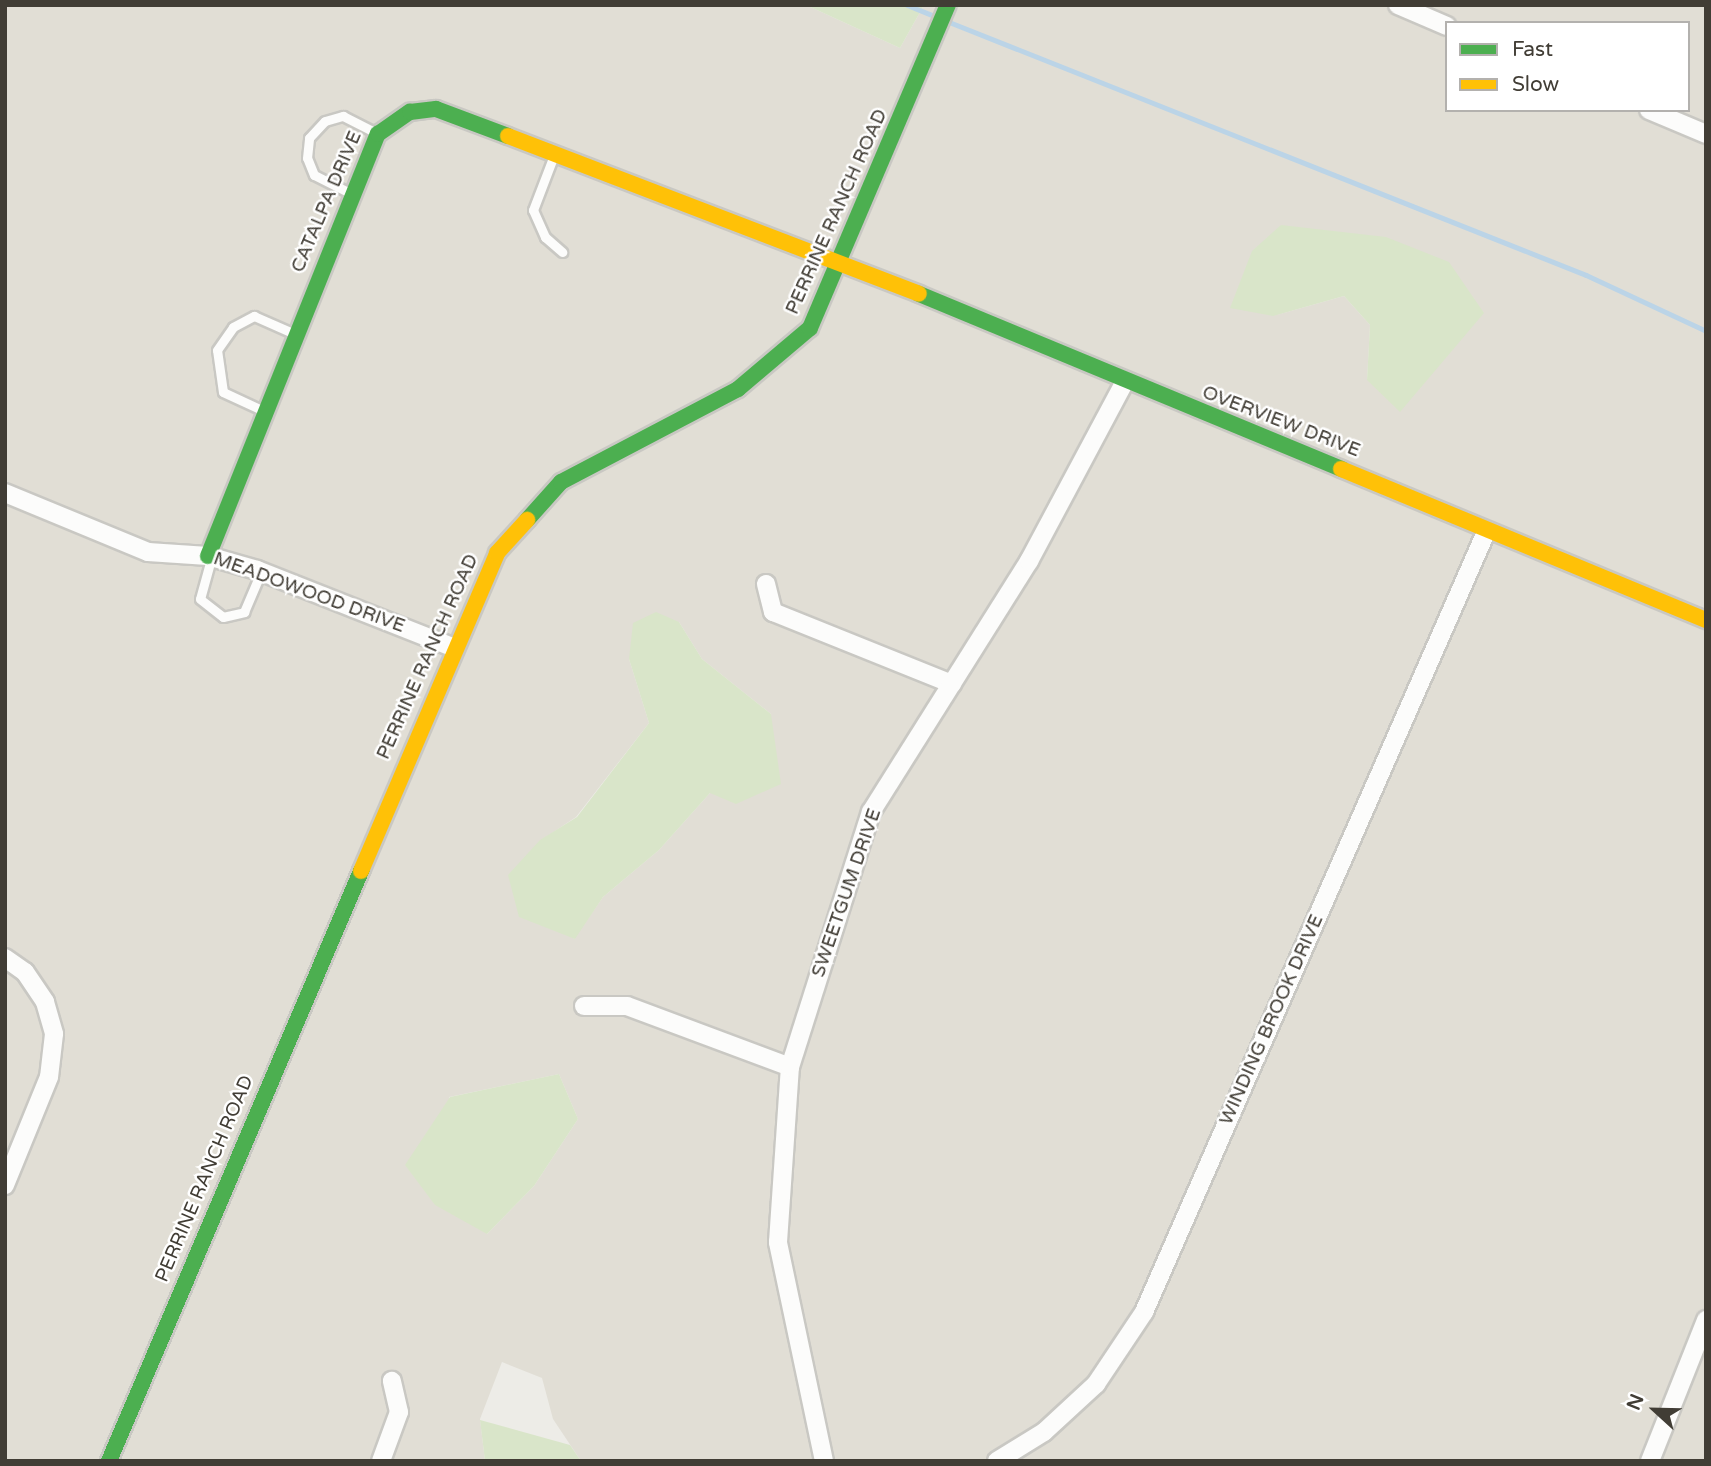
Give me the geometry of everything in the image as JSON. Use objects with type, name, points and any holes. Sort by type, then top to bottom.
[{"type":"street","name":"PERRINE RANCH ROAD","points":[[110,1461],[452,647],[497,553],[561,482],[738,389],[810,328],[842,262],[948,5]]},
{"type":"street","points":[[1399,5],[1445,25]]},
{"type":"street","name":"CATALPA DRIVE","points":[[210,556],[350,193],[378,134],[410,112],[436,109],[556,150],[842,262]]},
{"type":"street","points":[[1654,112],[1706,134]]},
{"type":"street","name":"OVERVIEW DRIVE","points":[[842,262],[1124,383],[1399,489],[1486,532],[1706,620]]},
{"type":"street","name":"SWEETGUM DRIVE","points":[[824,1461],[778,1242],[790,1067],[871,812],[1030,561],[1124,383]]},
{"type":"street","name":"MEADOWOOD DRIVE","points":[[5,494],[148,552],[210,556],[261,572],[452,647]]},
{"type":"street","name":"WINDING BROOK DRIVE","points":[[997,1461],[1044,1432],[1096,1384],[1144,1312],[1486,532]]},
{"type":"street","points":[[766,584],[773,612],[952,684]]},
{"type":"street","points":[[5,958],[25,972],[45,1002],[54,1034],[49,1077],[5,1185]]},
{"type":"street","points":[[584,1006],[626,1006],[790,1067]]},
{"type":"street","points":[[1650,1461],[1706,1320]]},
{"type":"street","points":[[381,1461],[399,1412],[392,1381]]},
{"type":"lane","points":[[350,193],[314,175],[307,158],[309,138],[320,124],[343,116],[378,134]]},
{"type":"lane","points":[[556,150],[533,210],[544,237],[562,252]]},
{"type":"lane","points":[[264,411],[223,391],[217,350],[233,327],[254,317],[295,334]]},
{"type":"lane","points":[[210,556],[200,599],[223,617],[244,612],[261,572]]},
{"type":"shaded area","points":[[5,5],[806,5],[900,48],[924,5],[937,5],[801,323],[732,382],[555,475],[488,549],[99,1461],[5,1461]]},
{"type":"shaded area","points":[[959,5],[1706,5],[1706,1461],[581,1461],[553,1419],[542,1378],[502,1362],[480,1419],[485,1461],[120,1461],[505,558],[567,489],[819,332]],"holes":[[[1449,262],[1367,380],[1370,325],[1344,296],[1273,316]],[[679,622],[702,659],[771,714],[710,793],[659,850],[603,897],[574,939],[540,841],[576,817],[649,723],[629,659]],[[559,1074],[578,1119],[534,1186],[487,1234],[449,1097]]]},
{"type":"green space","points":[[806,5],[924,5],[900,48]]},
{"type":"green space","points":[[1281,225],[1386,237],[1449,262],[1484,313],[1400,412],[1367,380],[1370,325],[1344,296],[1273,316],[1230,308],[1252,251]]},
{"type":"green space","points":[[656,612],[679,622],[702,659],[771,714],[781,784],[736,804],[710,793],[659,850],[603,897],[575,939],[519,917],[508,875],[540,840],[577,817],[649,723],[629,659],[633,623]]},
{"type":"green space","points":[[559,1074],[578,1119],[534,1186],[487,1234],[435,1205],[405,1165],[450,1097]]},
{"type":"green space","points":[[480,1420],[570,1445],[581,1461],[485,1461]]},
{"type":"waterway","points":[[907,5],[936,17]]},
{"type":"waterway","points":[[949,22],[1586,275],[1706,331]]},
{"type":"traffic: fast","points":[[527,520],[561,482],[738,389],[810,328],[948,5]]},
{"type":"traffic: fast","points":[[208,556],[378,134],[410,112],[436,109],[508,136]]},
{"type":"traffic: fast","points":[[919,294],[1341,469]]},
{"type":"traffic: fast","points":[[109,1461],[361,871]]},
{"type":"traffic: slow","points":[[508,136],[919,294]]},
{"type":"traffic: slow","points":[[1341,469],[1706,620]]},
{"type":"traffic: slow","points":[[361,871],[497,553],[527,520]]}]
